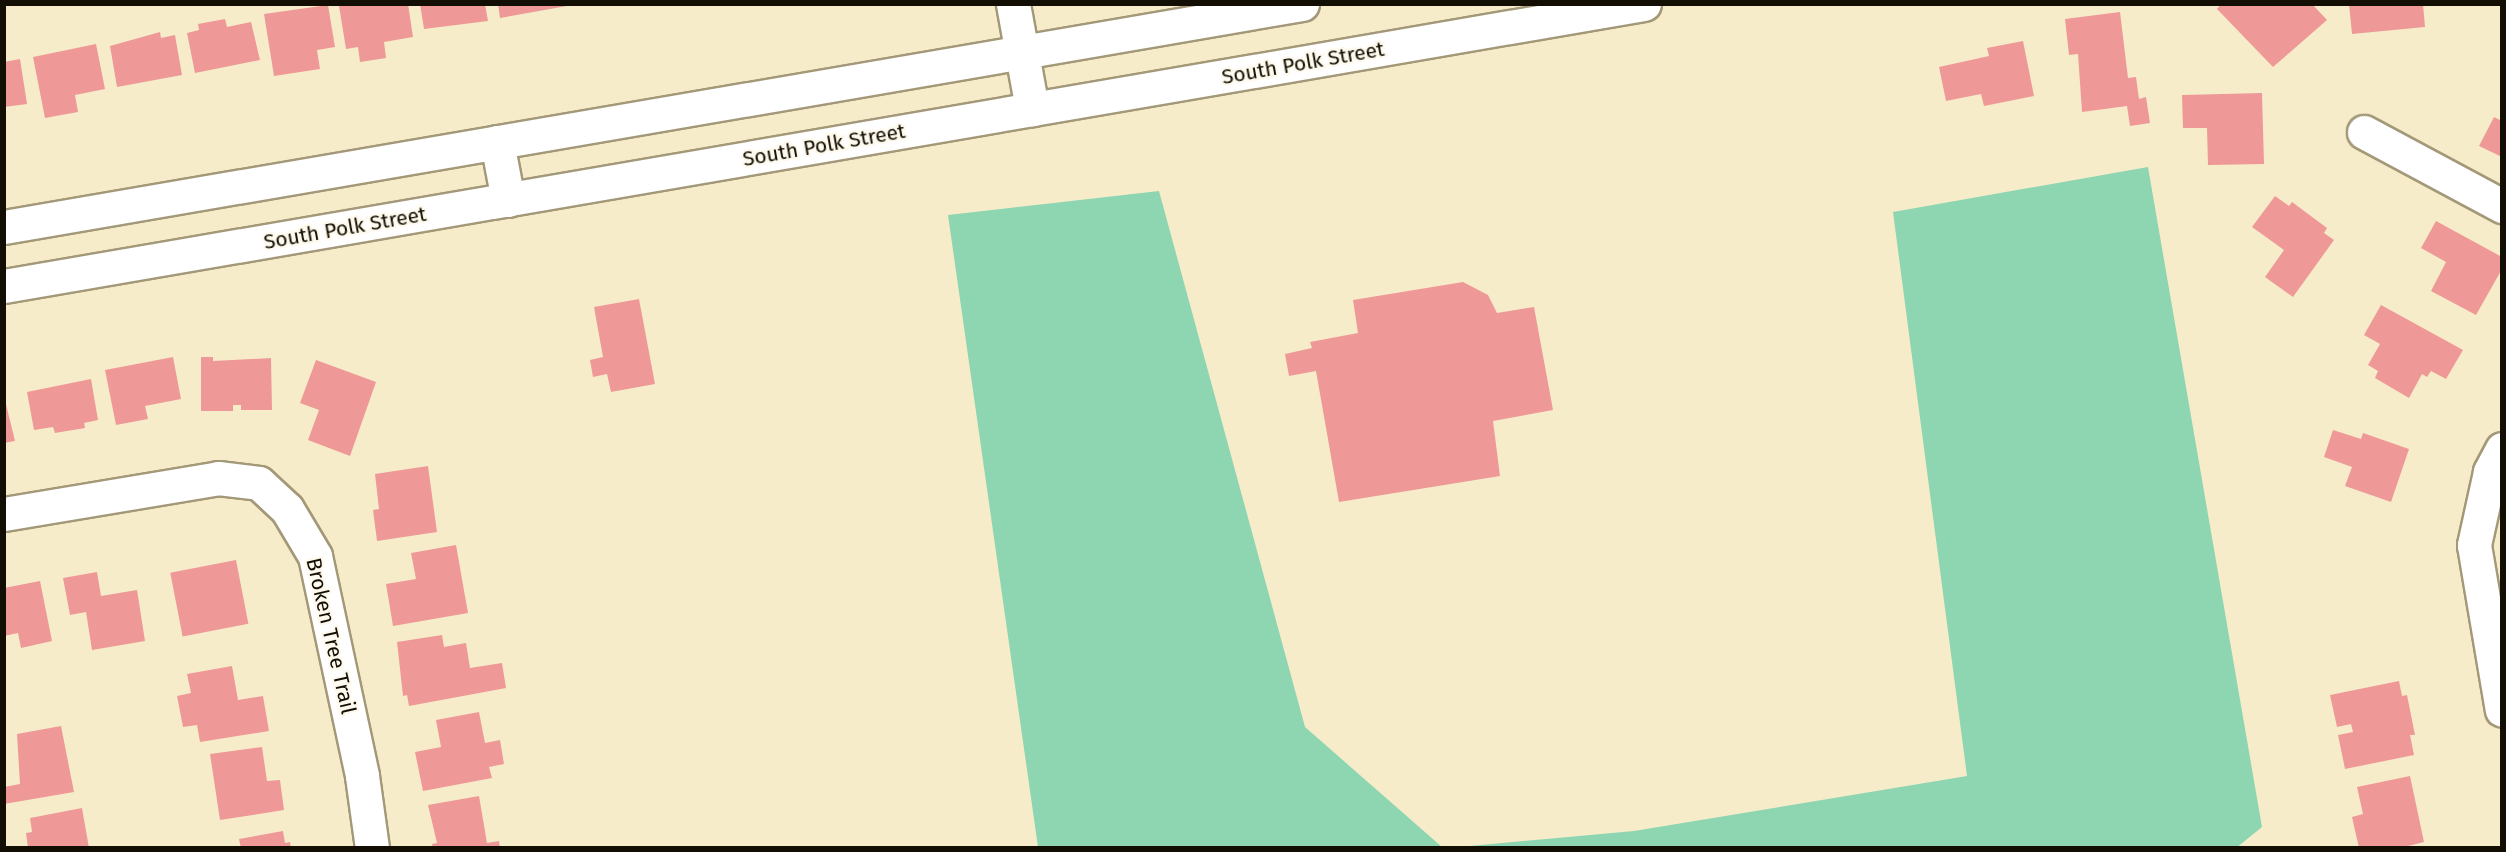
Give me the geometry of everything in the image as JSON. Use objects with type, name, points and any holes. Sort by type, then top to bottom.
[{"type":"main road","points":[[1013,4],[1032,110]]},
{"type":"main road","points":[[4,227],[1302,4]]},
{"type":"main road","name":"South Polk Street","points":[[4,286],[1644,4]]},
{"type":"main road","points":[[2364,132],[2502,206]]},
{"type":"main road","points":[[497,142],[508,200]]},
{"type":"main road","points":[[2502,449],[2490,472],[2474,545],[2502,710]]},
{"type":"main road","name":"Broken Tree Trail","points":[[4,514],[207,479],[259,483],[287,509],[315,556],[362,776],[372,848]]},
{"type":"green space","points":[[2148,167],[2262,827],[2236,848],[1459,847],[1634,831],[1967,776],[1893,212]]},
{"type":"green space","points":[[1159,191],[1305,727],[1442,847],[1038,847],[948,215]]},
{"type":"building","points":[[408,4],[413,37],[384,42],[386,58],[360,62],[358,47],[346,49],[339,6]]},
{"type":"building","points":[[420,4],[485,4],[488,21],[424,29]]},
{"type":"building","points":[[498,4],[567,4],[567,6],[500,18]]},
{"type":"building","points":[[2221,4],[2312,4],[2327,20],[2273,67],[2217,9]]},
{"type":"building","points":[[2349,4],[2423,4],[2425,27],[2352,34]]},
{"type":"building","points":[[328,5],[335,47],[317,50],[320,69],[274,76],[264,14]]},
{"type":"building","points":[[2120,12],[2128,78],[2136,77],[2139,99],[2146,97],[2150,123],[2130,126],[2127,106],[2082,112],[2078,54],[2069,55],[2065,19]]},
{"type":"building","points":[[225,19],[227,27],[251,22],[260,60],[195,73],[187,33],[199,30],[198,24]]},
{"type":"building","points":[[160,32],[161,38],[175,35],[182,75],[117,87],[110,46]]},
{"type":"building","points":[[2023,41],[2034,96],[1984,106],[1981,94],[1946,101],[1939,67],[1989,56],[1987,48]]},
{"type":"building","points":[[96,44],[105,89],[75,95],[78,112],[45,118],[33,57]]},
{"type":"building","points":[[20,59],[27,104],[4,107],[4,62]]},
{"type":"building","points":[[2262,93],[2264,164],[2208,165],[2207,128],[2183,128],[2182,95]]},
{"type":"building","points":[[2494,117],[2502,121],[2502,157],[2479,146]]},
{"type":"building","points":[[2275,196],[2289,206],[2292,202],[2327,228],[2324,233],[2334,240],[2293,297],[2265,277],[2284,250],[2252,227]]},
{"type":"building","points":[[2436,221],[2502,257],[2502,269],[2476,315],[2431,291],[2446,262],[2421,248]]},
{"type":"building","points":[[1463,282],[1488,295],[1497,313],[1534,307],[1553,410],[1493,421],[1500,476],[1339,502],[1316,371],[1289,376],[1285,354],[1312,348],[1310,342],[1358,333],[1353,300]]},
{"type":"building","points":[[639,299],[655,384],[611,392],[607,374],[593,377],[590,360],[603,357],[594,307]]},
{"type":"building","points":[[2381,305],[2463,350],[2446,379],[2431,371],[2427,377],[2422,374],[2409,398],[2375,378],[2378,371],[2368,365],[2380,344],[2364,335]]},
{"type":"building","points":[[173,357],[181,399],[145,406],[148,419],[116,425],[105,370]]},
{"type":"building","points":[[201,357],[213,357],[213,361],[271,358],[272,410],[241,410],[241,405],[233,405],[233,411],[201,411]]},
{"type":"building","points":[[316,360],[376,382],[350,456],[308,440],[319,410],[300,403]]},
{"type":"building","points":[[91,379],[98,420],[84,423],[85,428],[55,433],[53,427],[34,430],[27,392]]},
{"type":"building","points":[[4,396],[15,441],[4,443]]},
{"type":"building","points":[[2333,430],[2361,439],[2363,433],[2409,449],[2391,502],[2345,486],[2352,467],[2324,457]]},
{"type":"building","points":[[428,466],[437,532],[377,541],[373,510],[379,509],[375,474]]},
{"type":"building","points":[[456,545],[468,613],[393,626],[386,584],[416,579],[411,553]]},
{"type":"building","points":[[236,560],[248,624],[183,637],[170,573]]},
{"type":"building","points":[[97,572],[101,596],[137,590],[145,641],[92,650],[86,612],[70,615],[63,578]]},
{"type":"building","points":[[40,581],[52,641],[21,648],[18,633],[4,636],[4,588]]},
{"type":"building","points":[[442,635],[444,647],[466,643],[470,668],[502,663],[506,688],[409,706],[407,695],[403,696],[397,642]]},
{"type":"building","points":[[232,666],[238,700],[263,696],[269,731],[200,742],[197,725],[183,727],[177,696],[191,693],[187,674]]},
{"type":"building","points":[[2399,681],[2402,696],[2407,695],[2415,735],[2410,735],[2414,755],[2345,769],[2338,735],[2353,732],[2351,724],[2337,727],[2330,695]]},
{"type":"building","points":[[479,712],[485,743],[500,740],[504,764],[489,767],[492,778],[423,791],[415,752],[441,747],[436,720]]},
{"type":"building","points":[[61,726],[74,792],[4,804],[4,787],[20,784],[17,734]]},
{"type":"building","points":[[262,747],[267,781],[280,780],[284,810],[220,820],[210,754]]},
{"type":"building","points":[[2410,776],[2424,842],[2400,848],[2359,848],[2352,817],[2363,814],[2357,787]]},
{"type":"building","points":[[479,796],[487,843],[499,841],[500,848],[433,848],[432,844],[437,843],[428,805]]},
{"type":"building","points":[[82,808],[89,848],[28,848],[26,833],[32,832],[30,818]]},
{"type":"building","points":[[283,831],[285,843],[290,842],[291,848],[241,848],[239,839]]}]
